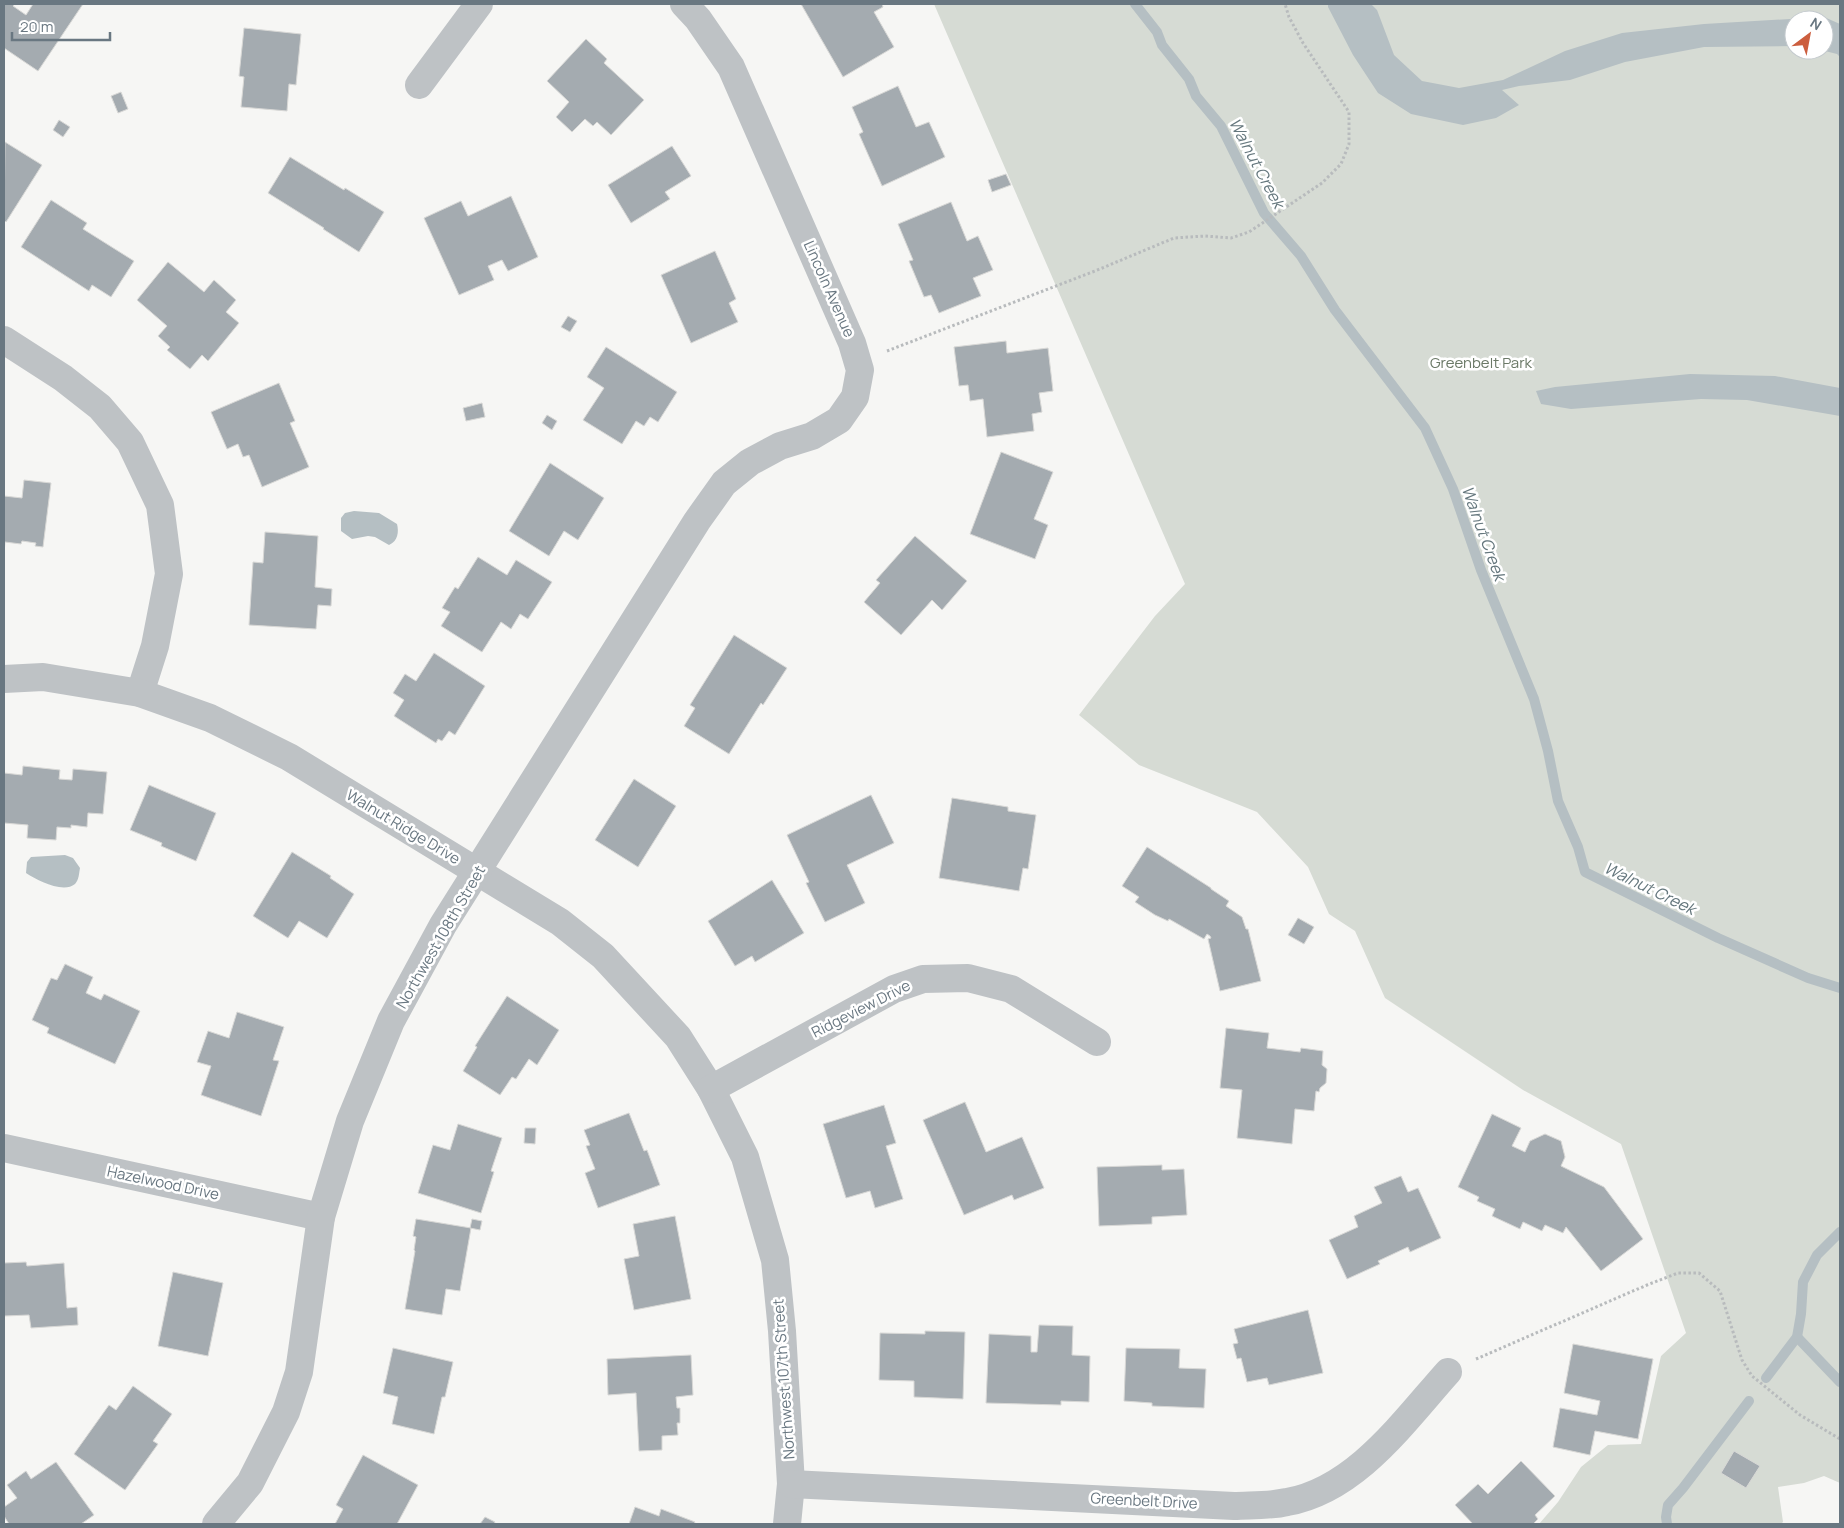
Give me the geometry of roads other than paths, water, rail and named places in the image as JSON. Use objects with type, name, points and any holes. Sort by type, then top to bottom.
[{"type":"street","points":[[419,85],[479,4]]},
{"type":"street","name":"Lincoln Avenue","points":[[684,4],[698,19],[731,67],[852,343],[860,370],[854,397],[839,420],[812,436],[780,446],[750,462],[724,483],[697,521]]},
{"type":"street","points":[[4,340],[63,378],[100,407],[130,442],[160,505],[168,574],[155,646],[140,693]]},
{"type":"street","name":"Northwest 108th Street","points":[[216,1524],[250,1483],[286,1412],[299,1372],[321,1218],[350,1121],[392,1021],[444,925],[697,521]]},
{"type":"street","name":"Walnut Ridge Drive","points":[[4,679],[43,677],[140,693],[210,718],[290,757],[560,922],[603,956],[678,1037],[711,1089],[744,1157],[767,1234]]},
{"type":"street","name":"Ridgeview Drive","points":[[711,1089],[894,989],[923,979],[968,978],[1012,989],[1097,1042]]},
{"type":"street","name":"Hazelwood Drive","points":[[4,1148],[321,1218]]},
{"type":"street","name":"Northwest 107th Street","points":[[767,1234],[775,1260],[782,1332],[790,1484],[787,1524]]},
{"type":"street","name":"Greenbelt Drive","points":[[790,1484],[1234,1506],[1288,1502],[1322,1491],[1353,1473],[1383,1444],[1448,1372]]},
{"type":"waterway","name":"Walnut Creek","points":[[1135,4],[1157,32],[1162,45],[1189,79],[1196,96],[1221,126],[1264,213],[1301,256],[1335,310],[1425,428],[1453,489],[1481,570],[1534,699],[1548,751],[1558,801],[1578,847],[1585,872],[1718,938],[1808,978],[1840,988]]},
{"type":"waterway","name":"Walnut Creek","points":[[1766,1378],[1797,1337],[1803,1282],[1817,1255],[1840,1232]]},
{"type":"waterway","name":"Walnut Creek","points":[[1797,1337],[1840,1382]]},
{"type":"waterway","points":[[1667,1524],[1668,1505],[1749,1401]]},
{"type":"park label","name":"Greenbelt Park","points":[[1481,363]]}]
